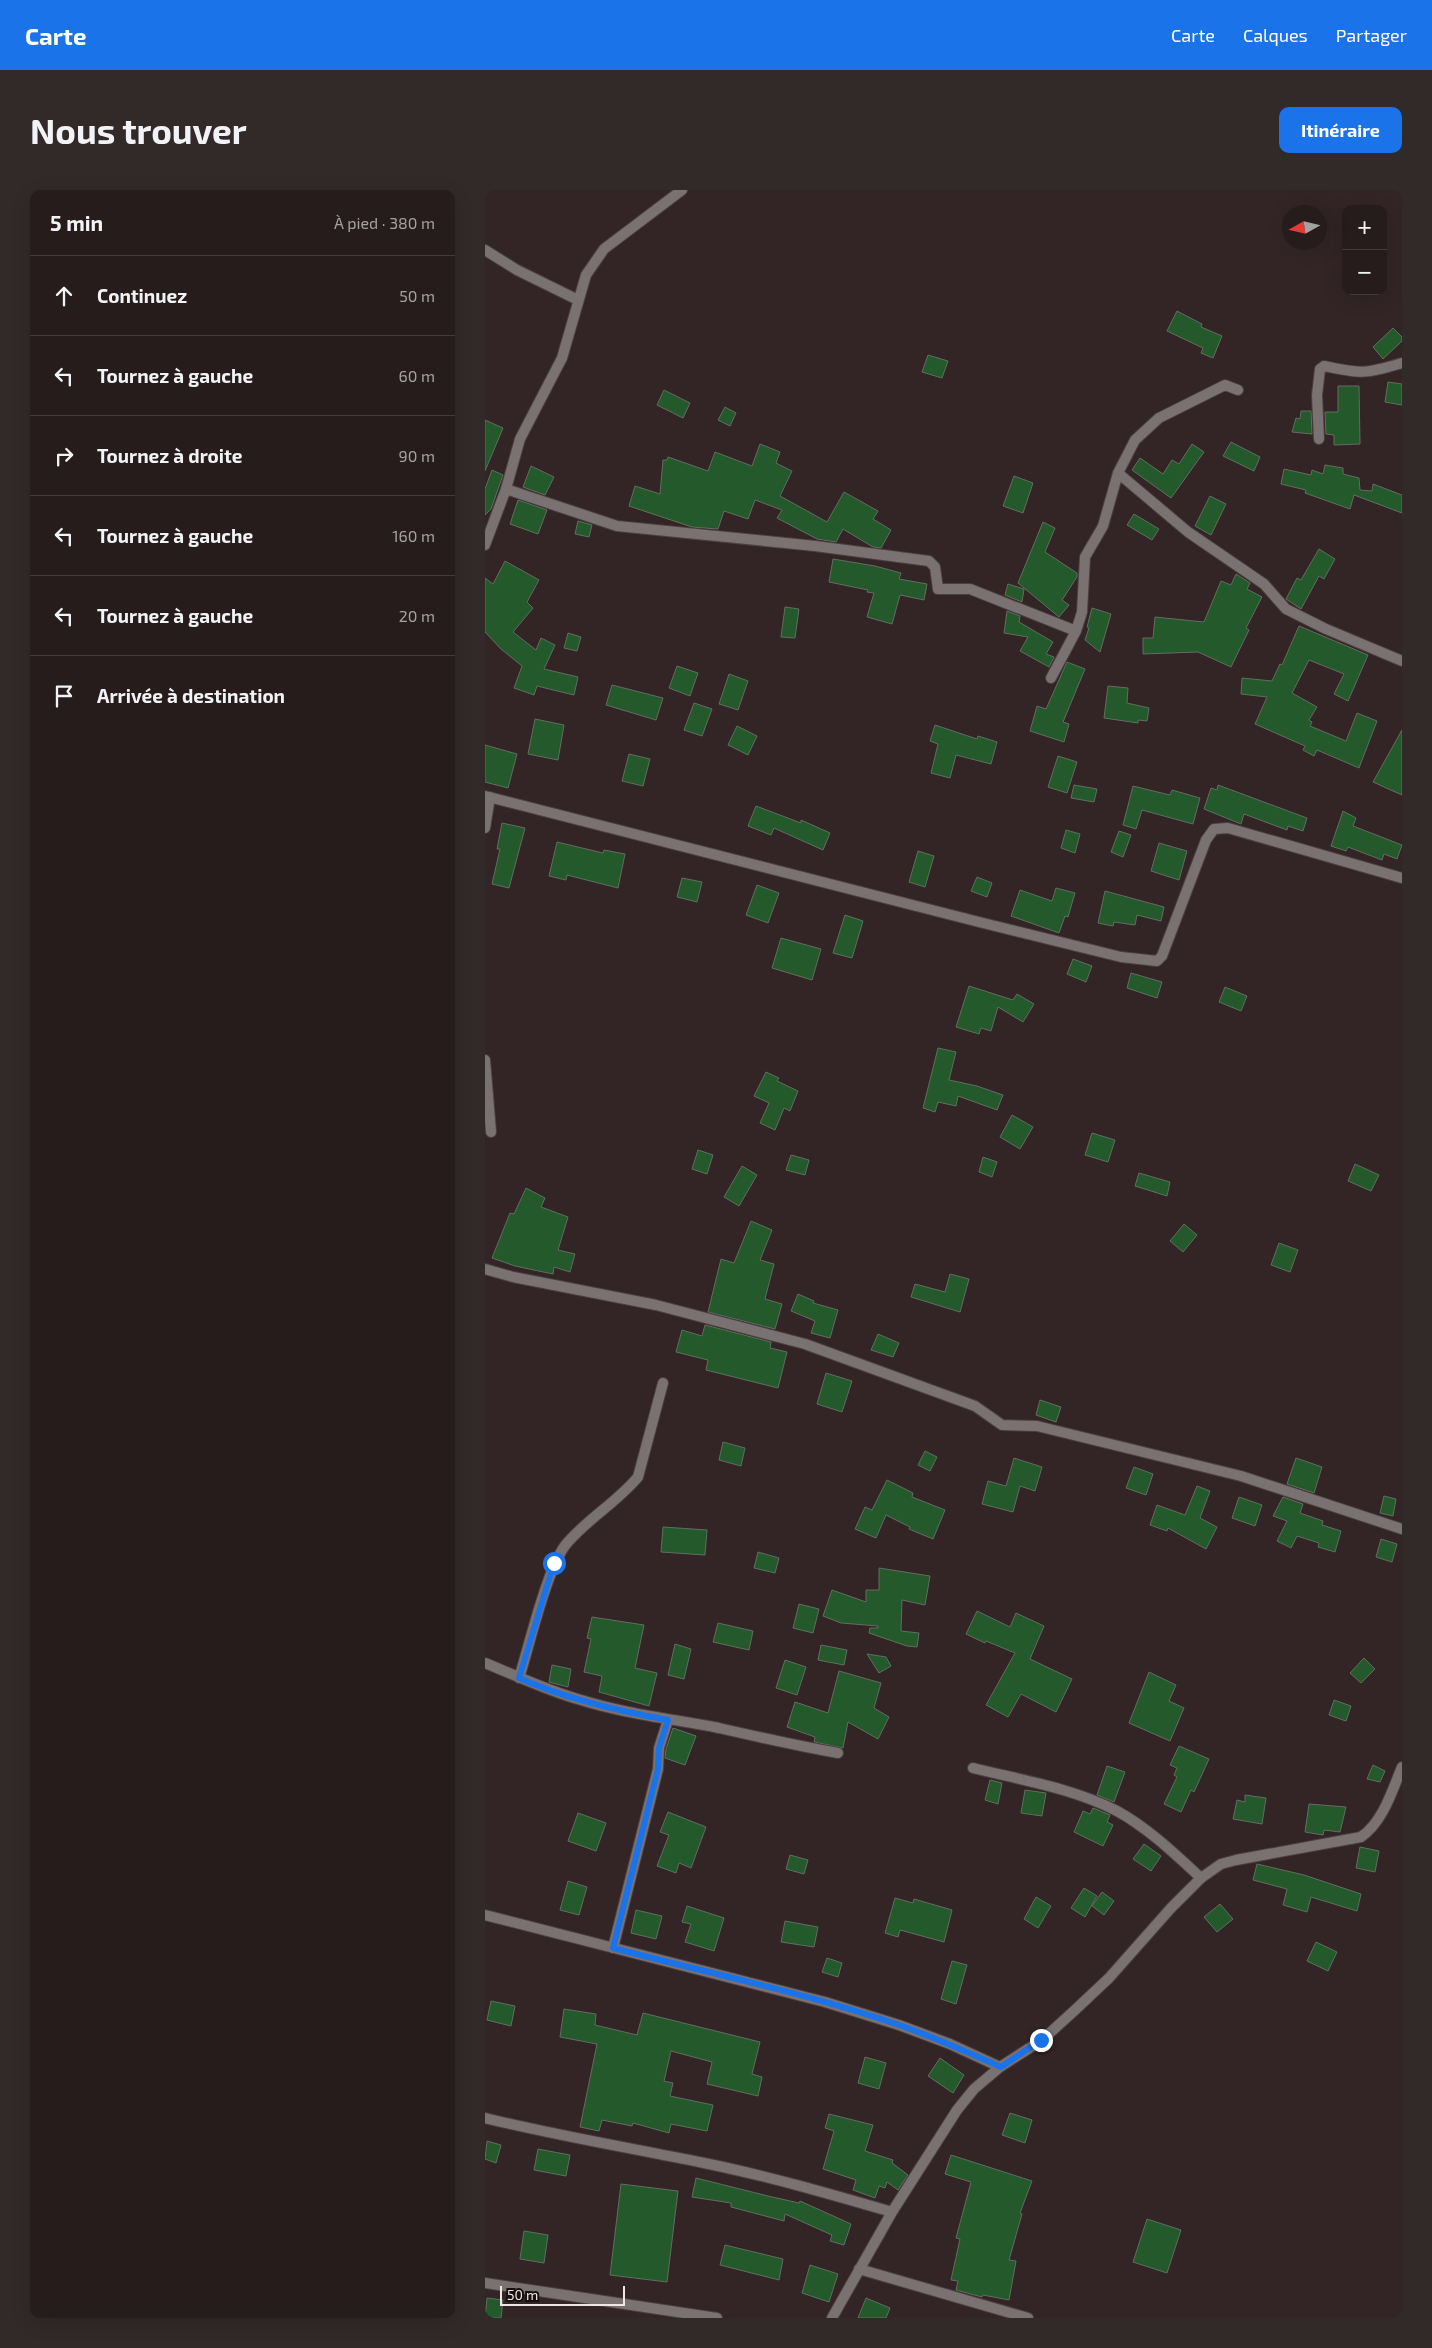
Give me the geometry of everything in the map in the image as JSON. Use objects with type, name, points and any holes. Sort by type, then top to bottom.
[{"type":"street","points":[[486,541],[506,489],[520,439],[562,358],[586,275],[604,249],[682,190]]},
{"type":"street","points":[[485,250],[534,279],[578,300]]},
{"type":"street","points":[[1319,440],[1317,395],[1320,369],[1324,366],[1358,373],[1371,372],[1402,363]]},
{"type":"street","points":[[1051,678],[1075,631],[1082,612],[1085,558],[1103,526],[1118,472],[1135,440],[1159,418],[1225,385],[1238,390]]},
{"type":"street","points":[[1118,472],[1188,532],[1263,584],[1286,609],[1326,629],[1402,661]]},
{"type":"street","points":[[506,489],[617,526],[815,546],[929,561],[935,568],[938,589],[970,589],[1075,631]]},
{"type":"street","points":[[485,828],[488,796],[979,922],[1121,957],[1157,961],[1162,956],[1206,840],[1215,829],[1227,828],[1402,878]]},
{"type":"street","points":[[485,1060],[491,1132]]},
{"type":"street","points":[[485,1269],[513,1277],[656,1305],[805,1344],[975,1406],[1002,1426],[1037,1426],[1241,1476],[1402,1529]]},
{"type":"street","points":[[519,1678],[554,1563],[567,1542],[638,1477],[663,1383]]},
{"type":"street","points":[[485,1664],[539,1687],[582,1701],[668,1720],[838,1753]]},
{"type":"street","points":[[613,1948],[658,1769],[659,1748],[668,1720]]},
{"type":"street","points":[[832,2318],[892,2212],[957,2110],[973,2089],[1041,2040],[1109,1978],[1171,1908],[1201,1878],[1221,1864],[1236,1860],[1361,1837],[1371,1830],[1377,1820],[1402,1767]]},
{"type":"street","points":[[973,1768],[1056,1788],[1117,1811],[1164,1844],[1201,1878]]},
{"type":"street","points":[[485,1915],[825,2002],[899,2025],[950,2044],[1001,2067]]},
{"type":"street","points":[[485,2118],[551,2134],[706,2163],[798,2185],[892,2212]]},
{"type":"street","points":[[859,2269],[1028,2318]]},
{"type":"street","points":[[485,2283],[717,2318]]},
{"type":"building","points":[[1177,311],[1202,324],[1201,327],[1222,336],[1213,358],[1201,353],[1203,348],[1167,331]]},
{"type":"building","points":[[1393,328],[1402,337],[1402,341],[1383,359],[1373,347]]},
{"type":"building","points":[[928,355],[948,361],[942,378],[922,372]]},
{"type":"building","points":[[1388,382],[1402,384],[1402,405],[1385,402]]},
{"type":"building","points":[[1338,386],[1359,386],[1360,444],[1334,445],[1334,435],[1326,434],[1325,412],[1338,412]]},
{"type":"building","points":[[664,390],[690,403],[683,418],[657,405]]},
{"type":"building","points":[[725,407],[736,413],[730,426],[718,420]]},
{"type":"building","points":[[1301,411],[1311,411],[1312,434],[1292,432],[1296,418],[1300,419]]},
{"type":"building","points":[[485,420],[503,428],[485,471]]},
{"type":"building","points":[[1231,442],[1260,457],[1254,471],[1223,456]]},
{"type":"building","points":[[760,444],[780,452],[776,463],[792,471],[780,496],[827,522],[844,492],[878,511],[873,519],[891,530],[881,548],[873,547],[843,529],[836,542],[817,539],[777,518],[782,510],[755,500],[748,519],[724,511],[718,529],[692,527],[629,506],[635,486],[660,494],[663,460],[667,460],[668,457],[708,471],[715,452],[752,466]]},
{"type":"building","points":[[1192,444],[1204,452],[1171,498],[1132,470],[1140,458],[1163,474],[1172,460],[1179,464]]},
{"type":"building","points":[[1325,465],[1343,468],[1343,474],[1359,478],[1360,490],[1372,491],[1373,484],[1402,495],[1402,513],[1354,495],[1350,509],[1305,493],[1306,490],[1281,484],[1284,469],[1311,475],[1312,470],[1323,474]]},
{"type":"building","points":[[531,466],[554,477],[545,495],[523,487]]},
{"type":"building","points":[[492,470],[503,475],[491,509],[485,515],[485,489]]},
{"type":"building","points":[[1014,476],[1033,483],[1023,513],[1003,506]]},
{"type":"building","points":[[1210,496],[1226,504],[1211,535],[1195,526]]},
{"type":"building","points":[[518,500],[547,510],[538,534],[510,524]]},
{"type":"building","points":[[1134,514],[1159,529],[1152,540],[1127,525]]},
{"type":"building","points":[[578,521],[592,525],[589,537],[575,534]]},
{"type":"building","points":[[1043,522],[1055,528],[1045,552],[1077,573],[1077,577],[1062,600],[1069,605],[1059,617],[1018,583]]},
{"type":"building","points":[[1319,549],[1335,559],[1324,579],[1319,576],[1301,609],[1286,599],[1297,578],[1301,580]]},
{"type":"building","points":[[833,559],[875,566],[901,573],[899,579],[927,584],[924,600],[900,595],[892,624],[867,617],[874,593],[829,582]]},
{"type":"building","points":[[505,561],[539,580],[527,602],[533,608],[513,632],[536,650],[541,638],[555,645],[544,669],[578,677],[574,695],[537,686],[534,695],[514,688],[522,666],[501,649],[485,632],[485,578],[493,584]]},
{"type":"building","points":[[1236,574],[1250,583],[1247,589],[1262,597],[1246,628],[1249,630],[1231,667],[1198,652],[1143,654],[1143,638],[1153,638],[1155,617],[1204,622],[1221,581],[1231,585]]},
{"type":"building","points":[[1008,584],[1024,589],[1022,602],[1005,595]]},
{"type":"building","points":[[785,607],[799,609],[795,638],[781,637]]},
{"type":"building","points":[[1092,608],[1111,614],[1100,652],[1085,640]]},
{"type":"building","points":[[1007,611],[1020,616],[1019,622],[1053,642],[1046,654],[1054,657],[1049,667],[1020,651],[1028,637],[1004,633]]},
{"type":"building","points":[[1299,626],[1368,655],[1348,701],[1334,694],[1344,674],[1309,660],[1292,693],[1317,707],[1309,720],[1312,722],[1310,726],[1346,741],[1357,713],[1377,721],[1359,768],[1317,750],[1314,756],[1303,750],[1305,746],[1255,724],[1267,697],[1241,694],[1242,678],[1272,681],[1280,664],[1282,665]]},
{"type":"building","points":[[568,633],[581,637],[577,651],[564,648]]},
{"type":"building","points":[[1067,662],[1085,669],[1063,722],[1069,724],[1064,742],[1030,731],[1037,706],[1046,709]]},
{"type":"building","points":[[677,666],[698,673],[690,696],[669,688]]},
{"type":"building","points":[[729,674],[748,681],[738,710],[719,704]]},
{"type":"building","points":[[612,685],[663,698],[656,720],[606,705]]},
{"type":"building","points":[[1108,686],[1128,688],[1127,703],[1149,708],[1147,721],[1138,720],[1138,723],[1104,718]]},
{"type":"building","points":[[694,703],[712,709],[702,736],[684,730]]},
{"type":"building","points":[[535,719],[564,725],[558,760],[528,754]]},
{"type":"building","points":[[935,725],[977,739],[978,736],[997,742],[991,764],[956,755],[950,778],[931,773],[938,744],[930,741]]},
{"type":"building","points":[[737,726],[757,736],[748,755],[728,745]]},
{"type":"building","points":[[1402,730],[1402,795],[1373,782]]},
{"type":"building","points":[[485,745],[517,754],[508,788],[485,782]]},
{"type":"building","points":[[629,754],[650,759],[643,786],[622,781]]},
{"type":"building","points":[[1058,756],[1077,762],[1067,793],[1048,787]]},
{"type":"building","points":[[1074,785],[1097,789],[1094,802],[1071,798]]},
{"type":"building","points":[[1218,785],[1307,818],[1303,831],[1288,826],[1287,830],[1244,814],[1241,824],[1204,809],[1211,788],[1217,790]]},
{"type":"building","points":[[1133,786],[1170,795],[1172,790],[1200,798],[1193,824],[1142,810],[1136,829],[1123,825]]},
{"type":"building","points":[[756,806],[801,823],[801,820],[830,833],[823,850],[774,828],[771,835],[748,826]]},
{"type":"building","points":[[1343,811],[1356,818],[1353,826],[1402,845],[1397,859],[1384,854],[1382,860],[1348,847],[1346,851],[1331,846]]},
{"type":"building","points":[[502,823],[525,828],[509,888],[492,884],[500,849],[497,849]]},
{"type":"building","points":[[1066,830],[1080,834],[1075,853],[1061,848]]},
{"type":"building","points":[[1119,831],[1131,835],[1123,857],[1111,852]]},
{"type":"building","points":[[557,842],[603,853],[604,850],[625,854],[618,888],[567,875],[566,880],[549,876]]},
{"type":"building","points":[[1159,843],[1187,851],[1179,880],[1151,871]]},
{"type":"building","points":[[918,851],[934,856],[925,887],[909,882]]},
{"type":"building","points":[[977,877],[992,883],[987,897],[971,891]]},
{"type":"building","points":[[682,878],[702,882],[697,902],[677,897]]},
{"type":"building","points":[[757,885],[779,893],[768,923],[746,915]]},
{"type":"building","points":[[1056,888],[1075,893],[1068,917],[1065,916],[1059,933],[1011,916],[1020,890],[1052,901]]},
{"type":"building","points":[[1105,891],[1164,907],[1161,921],[1137,915],[1135,925],[1114,922],[1113,926],[1098,923]]},
{"type":"building","points":[[845,915],[863,921],[852,958],[833,953]]},
{"type":"building","points":[[781,938],[821,949],[812,980],[772,968]]},
{"type":"building","points":[[1073,959],[1092,966],[1086,982],[1067,974]]},
{"type":"building","points":[[1131,973],[1162,982],[1157,998],[1127,988]]},
{"type":"building","points":[[969,986],[1013,1000],[1017,994],[1034,1004],[1023,1022],[998,1007],[991,1031],[981,1028],[979,1034],[956,1027]]},
{"type":"building","points":[[1225,987],[1247,996],[1241,1011],[1219,1002]]},
{"type":"building","points":[[938,1048],[956,1052],[949,1080],[977,1086],[1003,1095],[997,1110],[958,1096],[956,1106],[938,1102],[935,1112],[923,1108]]},
{"type":"building","points":[[766,1072],[779,1078],[777,1081],[798,1091],[790,1111],[784,1108],[775,1130],[760,1123],[769,1103],[754,1096]]},
{"type":"building","points":[[1012,1115],[1033,1127],[1020,1149],[1000,1137]]},
{"type":"building","points":[[1092,1133],[1115,1140],[1108,1162],[1085,1155]]},
{"type":"building","points":[[698,1150],[713,1155],[707,1174],[692,1169]]},
{"type":"building","points":[[791,1155],[809,1160],[805,1175],[786,1170]]},
{"type":"building","points":[[983,1157],[997,1162],[992,1177],[979,1172]]},
{"type":"building","points":[[1355,1164],[1379,1175],[1371,1191],[1348,1181]]},
{"type":"building","points":[[742,1166],[757,1175],[739,1206],[724,1197]]},
{"type":"building","points":[[1139,1173],[1170,1182],[1167,1196],[1135,1186]]},
{"type":"building","points":[[526,1188],[545,1198],[541,1207],[568,1217],[558,1250],[575,1254],[570,1272],[554,1267],[553,1274],[515,1266],[492,1258],[510,1213],[514,1214]]},
{"type":"building","points":[[751,1221],[772,1230],[760,1260],[774,1264],[765,1299],[782,1304],[775,1329],[708,1312],[721,1259],[734,1263]]},
{"type":"building","points":[[1184,1224],[1197,1235],[1183,1252],[1170,1241]]},
{"type":"building","points":[[1279,1243],[1298,1250],[1290,1272],[1271,1265]]},
{"type":"building","points":[[950,1274],[969,1279],[960,1312],[911,1297],[915,1284],[945,1292]]},
{"type":"building","points":[[798,1294],[814,1301],[813,1303],[838,1310],[830,1338],[811,1333],[815,1321],[791,1311]]},
{"type":"building","points":[[705,1325],[771,1342],[770,1348],[787,1352],[778,1388],[706,1370],[708,1360],[676,1352],[682,1330],[702,1336]]},
{"type":"building","points":[[878,1334],[899,1343],[893,1357],[871,1350]]},
{"type":"building","points":[[826,1373],[852,1381],[842,1412],[817,1404]]},
{"type":"building","points":[[1040,1400],[1061,1407],[1056,1422],[1036,1415]]},
{"type":"building","points":[[723,1442],[745,1448],[741,1466],[719,1460]]},
{"type":"building","points":[[925,1451],[937,1457],[930,1471],[918,1465]]},
{"type":"building","points":[[1014,1458],[1042,1467],[1035,1491],[1020,1486],[1013,1512],[982,1504],[988,1481],[1006,1486]]},
{"type":"building","points":[[1296,1458],[1322,1467],[1314,1493],[1287,1484]]},
{"type":"building","points":[[1134,1467],[1153,1474],[1146,1495],[1126,1488]]},
{"type":"building","points":[[887,1480],[913,1493],[912,1497],[945,1510],[933,1539],[909,1529],[910,1527],[886,1515],[876,1538],[855,1529],[865,1507],[872,1510]]},
{"type":"building","points":[[1197,1486],[1210,1491],[1200,1518],[1217,1527],[1206,1549],[1168,1528],[1167,1531],[1150,1525],[1157,1505],[1185,1515]]},
{"type":"building","points":[[1384,1496],[1396,1499],[1393,1516],[1380,1513]]},
{"type":"building","points":[[1239,1497],[1262,1505],[1255,1526],[1232,1518]]},
{"type":"building","points":[[1283,1497],[1303,1504],[1300,1513],[1323,1521],[1322,1525],[1341,1531],[1335,1552],[1318,1547],[1319,1543],[1297,1536],[1291,1548],[1277,1541],[1287,1521],[1273,1516]]},
{"type":"building","points":[[663,1527],[707,1530],[705,1555],[661,1552]]},
{"type":"building","points":[[1381,1539],[1397,1544],[1392,1562],[1376,1557]]},
{"type":"building","points":[[758,1552],[779,1558],[775,1573],[754,1568]]},
{"type":"building","points":[[879,1568],[930,1576],[925,1605],[902,1600],[901,1631],[919,1633],[917,1647],[907,1646],[869,1633],[870,1628],[878,1628],[878,1626],[841,1623],[823,1616],[832,1590],[866,1602],[866,1590],[879,1590]]},
{"type":"building","points":[[799,1604],[819,1609],[813,1633],[793,1628]]},
{"type":"building","points":[[977,1611],[1010,1627],[1016,1613],[1044,1626],[1030,1659],[1072,1679],[1056,1712],[1021,1694],[1008,1717],[986,1705],[1015,1653],[986,1641],[985,1643],[966,1634]]},
{"type":"building","points":[[592,1617],[644,1625],[635,1668],[657,1673],[649,1706],[599,1692],[602,1676],[584,1672],[591,1639],[587,1638]]},
{"type":"building","points":[[718,1623],[753,1631],[749,1650],[713,1642]]},
{"type":"building","points":[[675,1644],[691,1649],[684,1679],[668,1675]]},
{"type":"building","points":[[821,1645],[847,1650],[844,1665],[818,1660]]},
{"type":"building","points":[[867,1654],[886,1657],[891,1666],[879,1673]]},
{"type":"building","points":[[1364,1658],[1375,1669],[1361,1683],[1350,1673]]},
{"type":"building","points":[[785,1660],[806,1667],[797,1695],[776,1688]]},
{"type":"building","points":[[552,1665],[571,1669],[568,1687],[549,1682]]},
{"type":"building","points":[[839,1671],[881,1683],[874,1708],[889,1717],[878,1739],[848,1722],[843,1748],[814,1742],[815,1737],[787,1727],[795,1702],[828,1713]]},
{"type":"building","points":[[1149,1672],[1176,1685],[1169,1701],[1184,1708],[1170,1741],[1129,1723]]},
{"type":"building","points":[[1334,1700],[1351,1706],[1346,1721],[1329,1715]]},
{"type":"building","points":[[673,1728],[696,1736],[685,1765],[665,1758]]},
{"type":"building","points":[[1179,1746],[1209,1759],[1194,1792],[1191,1790],[1181,1812],[1164,1804],[1177,1777],[1174,1775],[1177,1768],[1170,1765]]},
{"type":"building","points":[[1373,1765],[1385,1771],[1380,1782],[1367,1779]]},
{"type":"building","points":[[1107,1766],[1125,1772],[1114,1802],[1097,1795]]},
{"type":"building","points":[[990,1780],[1002,1783],[998,1804],[985,1800]]},
{"type":"building","points":[[1025,1790],[1046,1793],[1042,1816],[1021,1813]]},
{"type":"building","points":[[1245,1795],[1266,1798],[1262,1824],[1233,1819],[1237,1800],[1245,1802]]},
{"type":"building","points":[[1309,1804],[1346,1807],[1340,1832],[1324,1830],[1323,1835],[1305,1832]]},
{"type":"building","points":[[1093,1808],[1110,1815],[1107,1822],[1113,1825],[1103,1846],[1074,1832],[1083,1811],[1090,1814]]},
{"type":"building","points":[[668,1812],[706,1827],[691,1868],[679,1863],[676,1873],[657,1866],[669,1835],[660,1832]]},
{"type":"building","points":[[578,1813],[606,1823],[596,1851],[568,1841]]},
{"type":"building","points":[[1144,1844],[1161,1856],[1151,1871],[1133,1859]]},
{"type":"building","points":[[1360,1847],[1379,1851],[1375,1872],[1356,1868]]},
{"type":"building","points":[[790,1855],[808,1860],[804,1874],[786,1869]]},
{"type":"building","points":[[1257,1864],[1304,1875],[1361,1894],[1357,1911],[1311,1897],[1307,1912],[1283,1905],[1287,1889],[1253,1880]]},
{"type":"building","points":[[568,1881],[587,1887],[579,1915],[560,1910]]},
{"type":"building","points":[[1084,1888],[1097,1896],[1085,1917],[1071,1908]]},
{"type":"building","points":[[1102,1892],[1114,1901],[1104,1915],[1092,1906]]},
{"type":"building","points":[[1036,1897],[1051,1906],[1038,1928],[1024,1919]]},
{"type":"building","points":[[895,1898],[913,1903],[914,1899],[952,1910],[944,1942],[900,1930],[898,1937],[885,1933]]},
{"type":"building","points":[[1220,1904],[1233,1919],[1217,1932],[1204,1917]]},
{"type":"building","points":[[687,1906],[724,1918],[714,1951],[685,1942],[691,1924],[682,1922]]},
{"type":"building","points":[[636,1910],[662,1916],[656,1939],[631,1933]]},
{"type":"building","points":[[785,1921],[818,1927],[814,1947],[781,1942]]},
{"type":"building","points":[[1316,1942],[1337,1952],[1328,1971],[1307,1961]]},
{"type":"building","points":[[827,1958],[842,1963],[838,1977],[822,1972]]},
{"type":"building","points":[[952,1961],[967,1965],[956,2004],[941,1999]]},
{"type":"building","points":[[491,2001],[515,2006],[511,2026],[487,2020]]},
{"type":"building","points":[[564,2009],[596,2014],[595,2025],[637,2035],[643,2013],[760,2042],[752,2074],[762,2077],[758,2096],[707,2084],[712,2062],[671,2051],[664,2081],[673,2083],[670,2096],[713,2105],[707,2131],[671,2124],[669,2133],[633,2123],[632,2126],[602,2120],[599,2131],[580,2127],[597,2044],[560,2037]]},
{"type":"building","points":[[865,2057],[886,2063],[879,2089],[858,2083]]},
{"type":"building","points":[[940,2058],[964,2075],[953,2093],[928,2076]]},
{"type":"building","points":[[1010,2113],[1032,2120],[1025,2143],[1002,2135]]},
{"type":"building","points":[[829,2114],[873,2125],[865,2151],[893,2160],[892,2163],[908,2175],[898,2190],[887,2182],[885,2188],[879,2186],[875,2198],[853,2190],[856,2180],[823,2169],[834,2131],[825,2128]]},
{"type":"building","points":[[487,2141],[501,2145],[496,2163],[485,2159]]},
{"type":"building","points":[[538,2149],[570,2155],[566,2176],[534,2170]]},
{"type":"building","points":[[951,2155],[1032,2181],[1020,2213],[1022,2214],[1009,2260],[1016,2261],[1009,2300],[983,2295],[982,2297],[956,2290],[958,2281],[951,2280],[960,2239],[956,2238],[971,2182],[945,2174]]},
{"type":"building","points":[[696,2178],[799,2203],[800,2201],[851,2224],[844,2245],[830,2241],[832,2235],[785,2214],[784,2221],[731,2207],[731,2203],[692,2197]]},
{"type":"building","points":[[621,2184],[678,2191],[667,2282],[610,2275]]},
{"type":"building","points":[[1147,2219],[1181,2230],[1167,2273],[1133,2262]]},
{"type":"building","points":[[524,2231],[548,2235],[544,2263],[520,2259]]},
{"type":"building","points":[[725,2245],[783,2259],[779,2280],[720,2265]]},
{"type":"building","points":[[810,2265],[838,2274],[829,2302],[802,2293]]},
{"type":"building","points":[[487,2298],[503,2300],[501,2318],[485,2318]]},
{"type":"building","points":[[866,2298],[890,2308],[886,2318],[858,2318]]},
{"type":"route","points":[[554,1563],[519,1678],[539,1687],[582,1701],[668,1720],[659,1748],[658,1769],[613,1948],[825,2002],[899,2025],[950,2044],[1001,2067],[1041,2040]]}]
